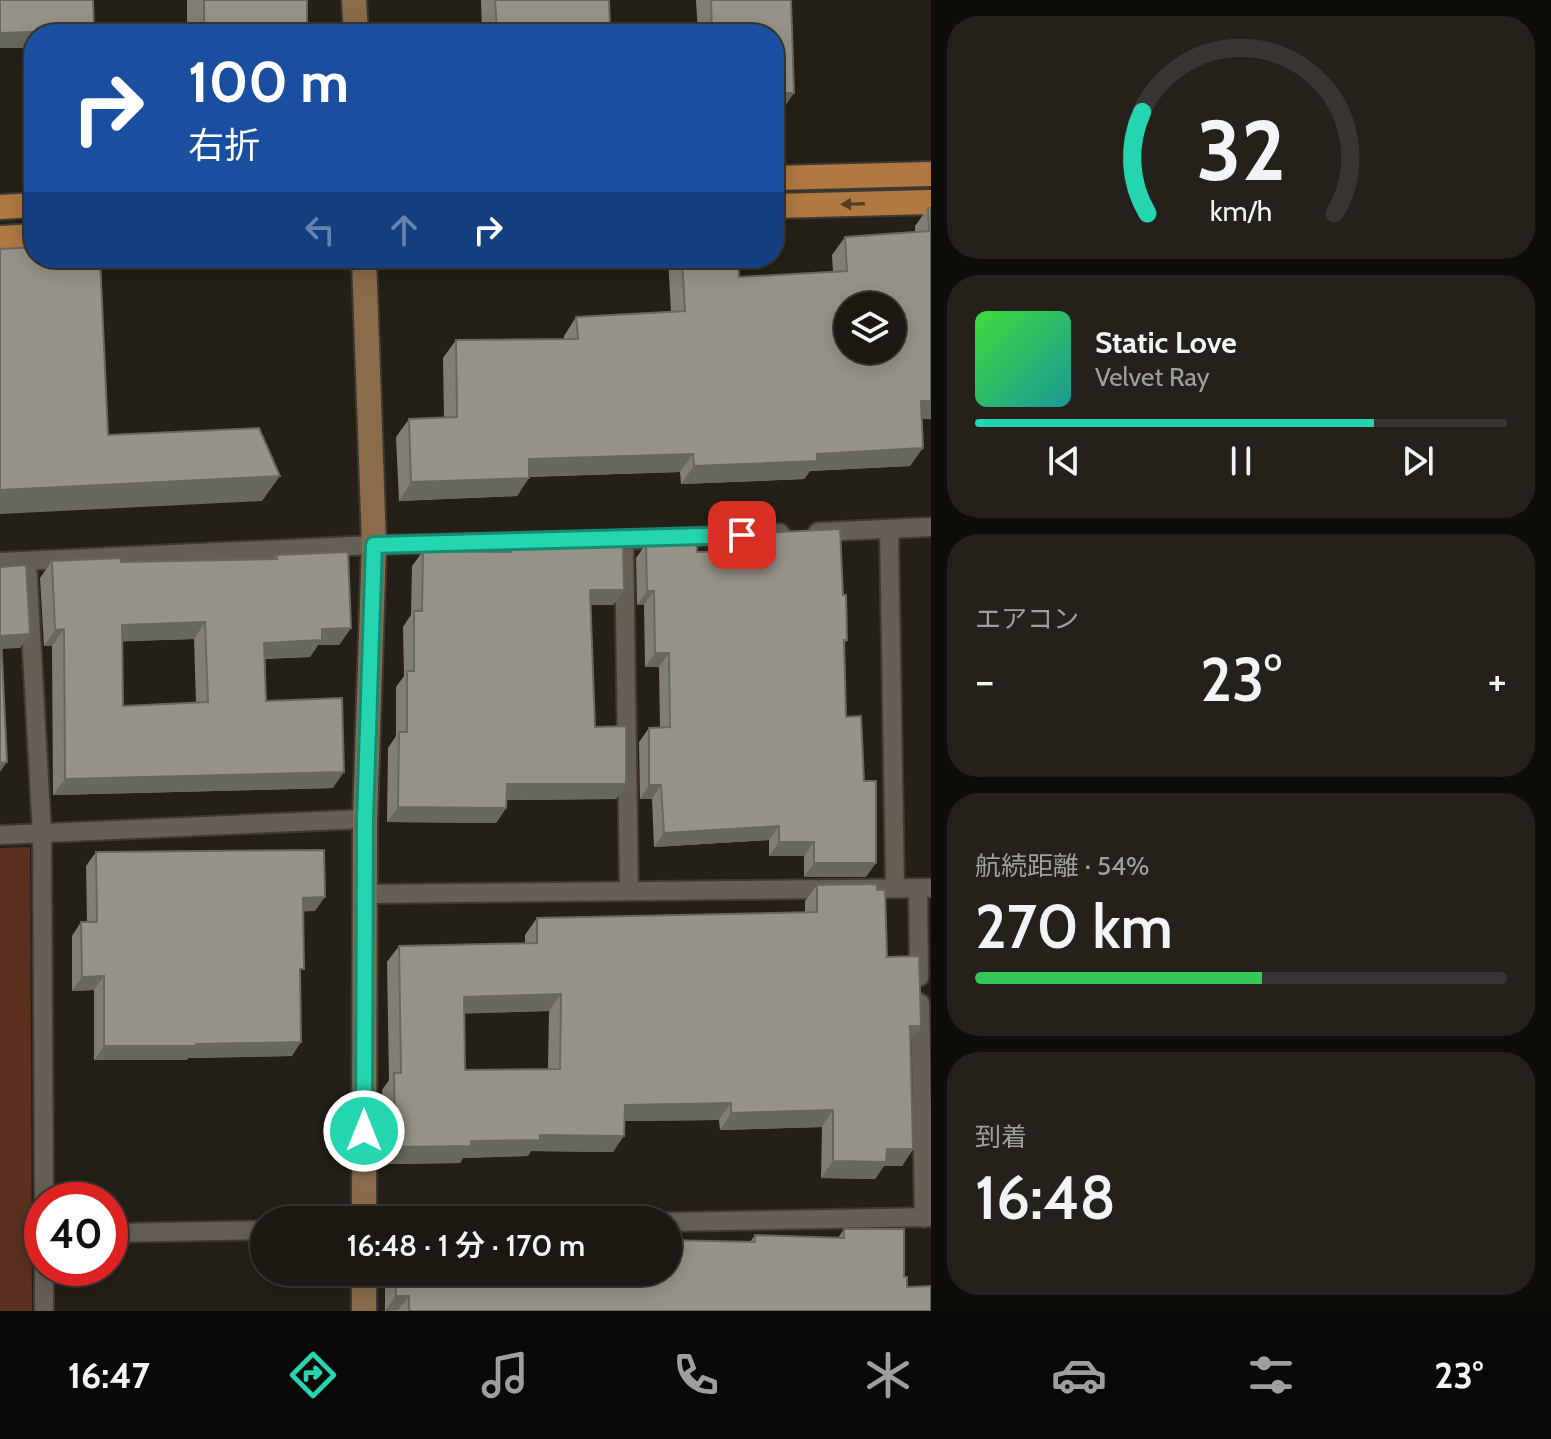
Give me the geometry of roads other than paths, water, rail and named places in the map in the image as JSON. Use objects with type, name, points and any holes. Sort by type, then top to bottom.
[{"type":"main road","points":[[784,178],[931,174]]},
{"type":"main road","points":[[784,206],[931,202]]},
{"type":"main road","points":[[0,207],[24,206]]},
{"type":"main road","points":[[0,238],[24,237]]},
{"type":"street","points":[[354,0],[355,24]]},
{"type":"street","points":[[364,268],[374,545],[365,819],[364,1206]]},
{"type":"street","points":[[364,1286],[364,1311]]},
{"type":"lane","points":[[0,562],[374,545],[624,540],[931,527]]},
{"type":"lane","points":[[889,529],[895,888]]},
{"type":"lane","points":[[624,540],[629,890]]},
{"type":"lane","points":[[27,561],[42,834],[44,1182]]},
{"type":"lane","points":[[0,835],[365,819]]},
{"type":"lane","points":[[364,894],[924,888],[927,1218],[682,1222]]},
{"type":"lane","points":[[128,1233],[250,1230]]},
{"type":"lane","points":[[44,1286],[44,1311]]}]
